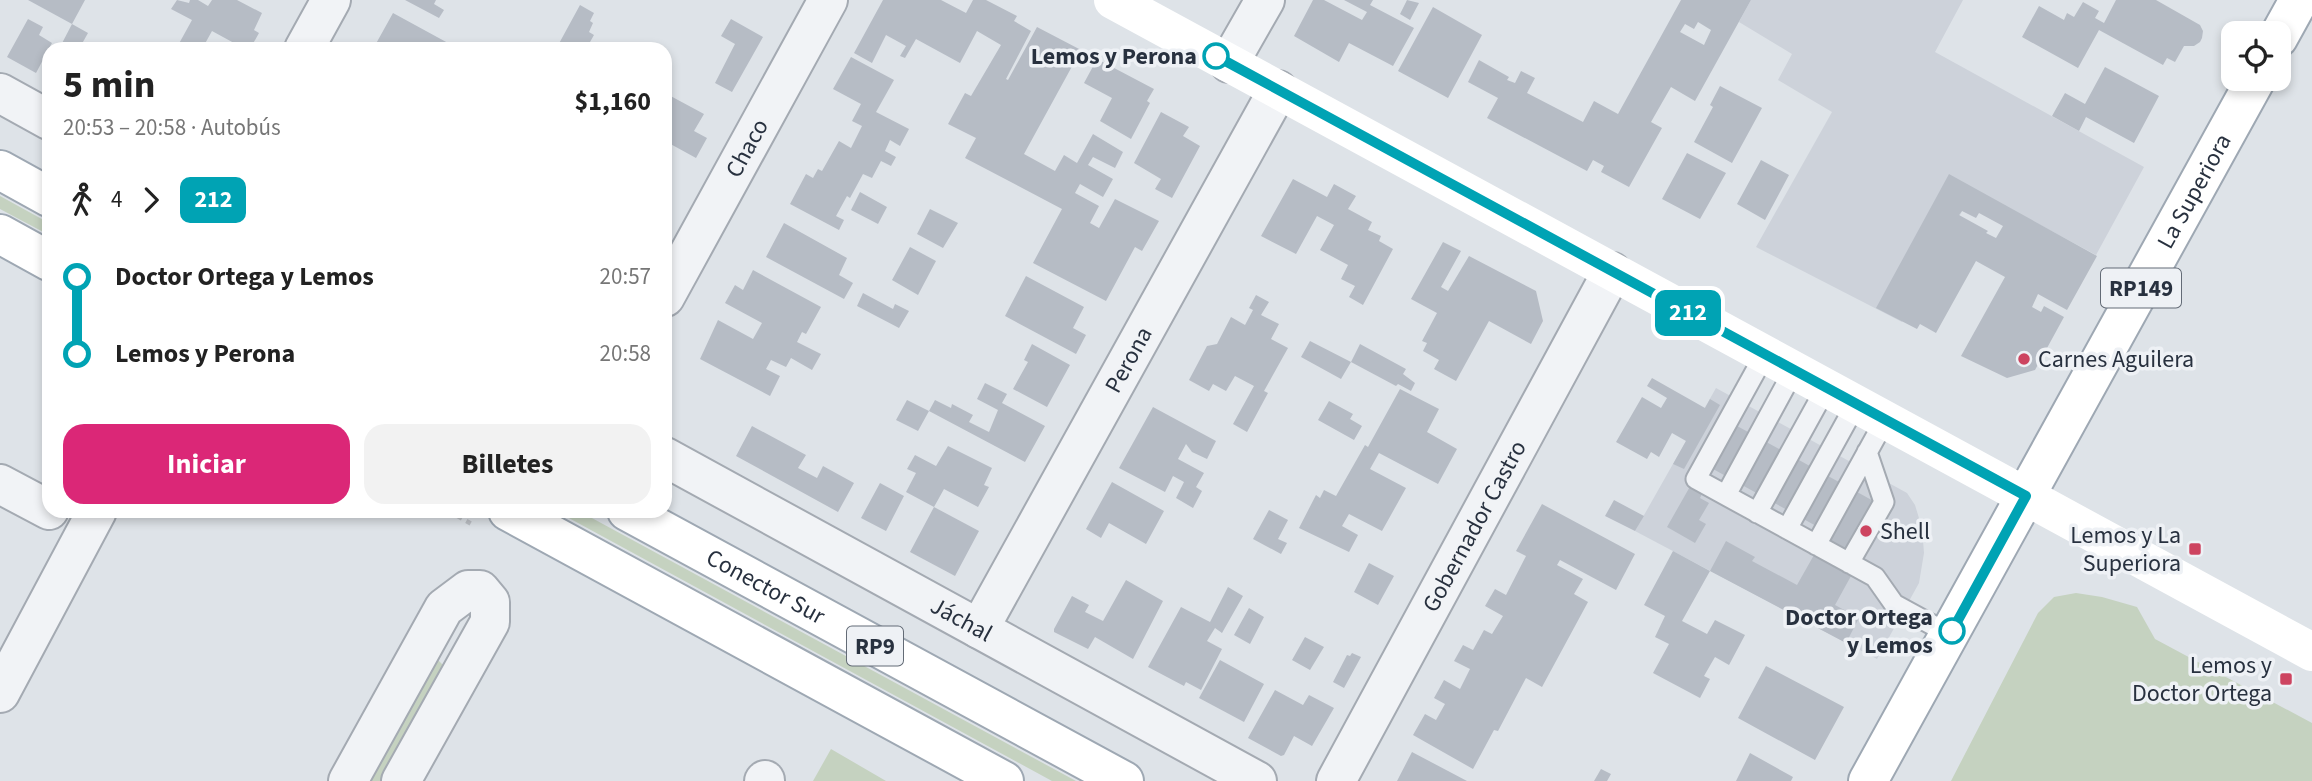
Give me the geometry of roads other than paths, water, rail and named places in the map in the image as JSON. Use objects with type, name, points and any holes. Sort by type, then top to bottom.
[{"type":"main road","points":[[1113,0],[2312,652]]},
{"type":"main road","points":[[2287,21],[2299,0]]},
{"type":"main road","name":"La Superiora","points":[[1868,781],[2249,91]]},
{"type":"main road","points":[[0,170],[42,193]]},
{"type":"main road","points":[[0,234],[42,257]]},
{"type":"main road","name":"RP9","points":[[521,518],[1004,781]]},
{"type":"main road","name":"Conector Sur","points":[[640,518],[1124,781]]},
{"type":"street","points":[[308,42],[331,0]]},
{"type":"street","name":"Chaco","points":[[672,284],[828,0]]},
{"type":"street","points":[[1229,63],[1265,0]]},
{"type":"street","name":"Perona","points":[[979,629],[1278,90]]},
{"type":"street","points":[[0,93],[42,116]]},
{"type":"street","name":"Gobernador Castro","points":[[1336,781],[1612,272]]},
{"type":"street","name":"Jáchal","points":[[672,461],[1257,781]]},
{"type":"street","points":[[0,484],[42,507]]},
{"type":"street","points":[[0,693],[92,521]]},
{"type":"street","points":[[348,781],[444,608],[468,590],[480,590],[490,602],[489,621],[401,781]]},
{"type":"lane","points":[[1825,387],[1867,453],[1884,502],[1849,563]]},
{"type":"lane","points":[[1825,387],[1696,479],[1875,577],[1894,604],[1949,634]]},
{"type":"lane","points":[[1726,495],[1825,387]]},
{"type":"lane","points":[[1757,513],[1825,387]]},
{"type":"lane","points":[[1787,529],[1825,387]]},
{"type":"lane","points":[[1816,545],[1867,453]]},
{"type":"place","name":"Lemos y Perona","points":[[1216,56]]},
{"type":"place","name":"Carnes Aguilera","points":[[2024,359]]},
{"type":"place","name":"Shell","points":[[1866,531]]},
{"type":"place","name":"Lemos y La Superiora","points":[[2195,549]]},
{"type":"place","name":"Doctor Ortega y Lemos","points":[[1952,631]]},
{"type":"place","name":"Lemos y Doctor Ortega","points":[[2286,679]]}]
